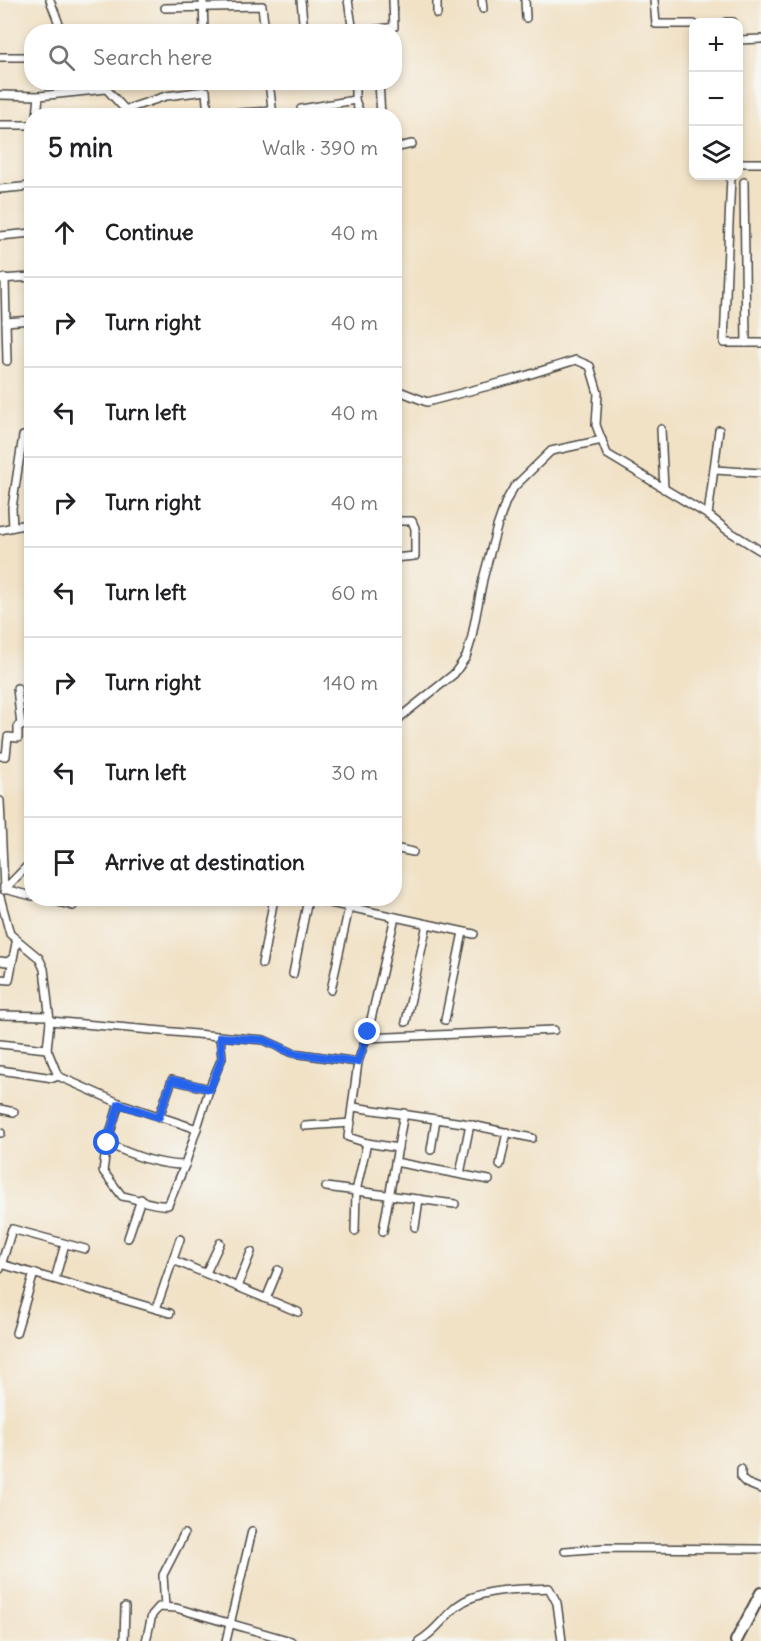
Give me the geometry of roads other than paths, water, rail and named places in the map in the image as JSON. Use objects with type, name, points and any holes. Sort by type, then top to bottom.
[{"type":"street","points":[[50,0],[59,24]]},
{"type":"street","points":[[301,0],[303,24]]},
{"type":"street","points":[[348,0],[352,24]]},
{"type":"street","points":[[393,0],[394,24]]},
{"type":"street","points":[[437,0],[437,14]]},
{"type":"street","points":[[482,0],[483,9]]},
{"type":"street","points":[[525,0],[526,18]]},
{"type":"street","points":[[654,0],[656,24],[689,24]]},
{"type":"street","points":[[203,3],[204,24]]},
{"type":"street","points":[[165,8],[203,3],[262,6],[263,24]]},
{"type":"street","points":[[743,40],[761,39]]},
{"type":"street","points":[[0,57],[24,57]]},
{"type":"street","points":[[0,95],[39,96],[96,90]]},
{"type":"street","points":[[107,90],[125,108]]},
{"type":"street","points":[[138,108],[166,96],[193,90]]},
{"type":"street","points":[[206,90],[208,108]]},
{"type":"street","points":[[270,90],[272,108]]},
{"type":"street","points":[[355,90],[358,108]]},
{"type":"street","points":[[379,90],[381,108]]},
{"type":"street","points":[[38,108],[39,96]]},
{"type":"street","points":[[312,108],[355,100]]},
{"type":"street","points":[[0,125],[24,125]]},
{"type":"street","points":[[402,146],[412,144]]},
{"type":"street","points":[[743,163],[761,163]]},
{"type":"street","points":[[731,180],[724,343],[761,343]]},
{"type":"street","points":[[744,182],[746,343]]},
{"type":"street","points":[[0,189],[24,187]]},
{"type":"street","points":[[0,236],[24,234]]},
{"type":"street","points":[[728,241],[744,237]]},
{"type":"street","points":[[7,361],[2,278],[24,277]]},
{"type":"street","points":[[6,322],[24,321]]},
{"type":"street","points":[[402,392],[427,402],[576,360],[590,366],[598,393],[596,425],[607,454],[708,515],[761,551]]},
{"type":"street","points":[[661,429],[664,489]]},
{"type":"street","points":[[708,515],[719,430]]},
{"type":"street","points":[[13,527],[12,508],[24,436]]},
{"type":"street","points":[[402,716],[454,674],[466,657],[497,527],[506,501],[514,487],[551,451],[602,440]]},
{"type":"street","points":[[715,470],[761,473]]},
{"type":"street","points":[[402,521],[412,521],[415,556],[402,557]]},
{"type":"street","points":[[0,530],[24,525]]},
{"type":"street","points":[[0,756],[6,756],[8,737],[18,738],[18,726],[21,725],[17,688]]},
{"type":"street","points":[[0,801],[1,893],[10,934],[39,958],[44,969],[50,1019],[47,1049],[58,1076],[119,1104],[197,1130]]},
{"type":"street","points":[[402,850],[413,852]]},
{"type":"street","points":[[1,893],[24,869]]},
{"type":"street","points":[[1,893],[24,895]]},
{"type":"street","points":[[262,964],[273,906]]},
{"type":"street","points":[[293,974],[307,906]]},
{"type":"street","points":[[340,906],[474,934]]},
{"type":"street","points":[[331,990],[349,908]]},
{"type":"street","points":[[395,917],[366,1038],[358,1062],[348,1137],[398,1148]]},
{"type":"street","points":[[406,1022],[427,924]]},
{"type":"street","points":[[445,1020],[463,932]]},
{"type":"street","points":[[0,980],[9,980],[18,941]]},
{"type":"street","points":[[0,961],[7,962],[12,959]]},
{"type":"street","points":[[0,1015],[264,1040],[293,1053],[358,1062]]},
{"type":"street","points":[[366,1038],[554,1030]]},
{"type":"street","points":[[119,1104],[107,1143],[103,1171],[122,1196],[141,1199],[160,1206],[168,1205],[185,1165],[222,1058],[220,1037]]},
{"type":"street","points":[[0,1044],[47,1049]]},
{"type":"street","points":[[0,1070],[53,1078],[58,1076]]},
{"type":"street","points":[[159,1117],[172,1080],[210,1089]]},
{"type":"street","points":[[353,1107],[470,1124],[532,1138]]},
{"type":"street","points":[[0,1109],[14,1112]]},
{"type":"street","points":[[382,1231],[404,1113]]},
{"type":"street","points":[[431,1150],[436,1119]]},
{"type":"street","points":[[305,1126],[351,1123]]},
{"type":"street","points":[[460,1174],[470,1124]]},
{"type":"street","points":[[500,1165],[507,1132]]},
{"type":"street","points":[[107,1143],[128,1154],[173,1165],[185,1165]]},
{"type":"street","points":[[355,1231],[356,1191],[367,1143]]},
{"type":"street","points":[[395,1162],[489,1180]]},
{"type":"street","points":[[326,1187],[455,1204]]},
{"type":"street","points":[[128,1238],[141,1199]]},
{"type":"street","points":[[415,1227],[419,1199]]},
{"type":"street","points":[[85,1249],[12,1229],[1,1266],[34,1272],[170,1313]]},
{"type":"street","points":[[156,1309],[180,1239]]},
{"type":"street","points":[[206,1273],[220,1243]]},
{"type":"street","points":[[55,1279],[65,1244]]},
{"type":"street","points":[[237,1287],[251,1252]]},
{"type":"street","points":[[173,1260],[298,1312]]},
{"type":"street","points":[[266,1299],[278,1269]]},
{"type":"street","points":[[16,1333],[34,1272]]},
{"type":"street","points":[[741,1470],[741,1478],[746,1483],[761,1489]]},
{"type":"street","points":[[226,1641],[252,1531]]},
{"type":"street","points":[[165,1607],[163,1575],[184,1534]]},
{"type":"street","points":[[565,1551],[603,1548],[761,1550]]},
{"type":"street","points":[[418,1641],[430,1635],[458,1606],[474,1597],[490,1593],[549,1588],[557,1602],[562,1641]]},
{"type":"street","points":[[735,1641],[761,1593]]},
{"type":"street","points":[[124,1641],[125,1607]]},
{"type":"street","points":[[146,1641],[152,1615],[159,1607],[165,1607],[176,1608],[291,1641]]}]
